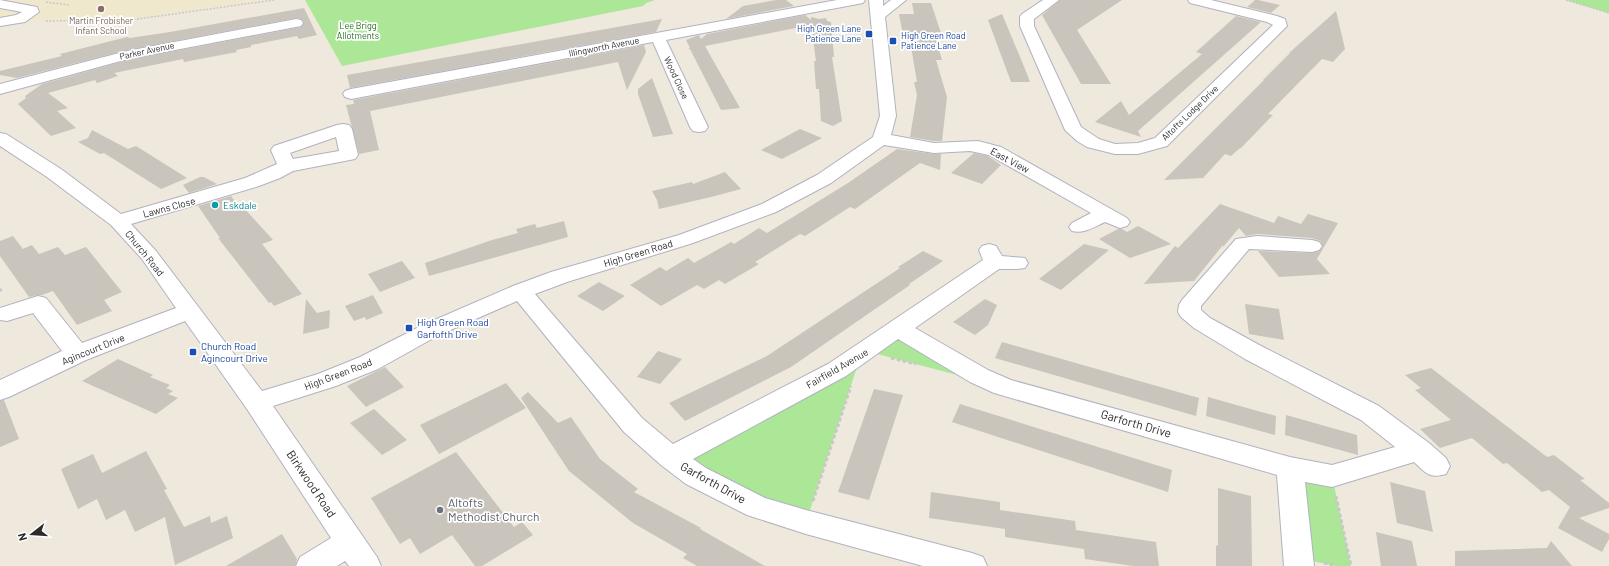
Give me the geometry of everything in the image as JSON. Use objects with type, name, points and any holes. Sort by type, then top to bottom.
[{"type":"street","name":"Illingworth Avenue","points":[[351,94],[858,0]]},
{"type":"street","points":[[881,139],[888,116],[878,8],[899,0]]},
{"type":"street","name":"Altofts Lodge Drive","points":[[1052,0],[1027,17],[1027,26],[1074,130],[1084,139],[1116,150],[1134,150],[1149,147],[1160,142],[1280,26],[1280,22],[1272,19],[1195,0]]},
{"type":"street","points":[[0,22],[20,19],[32,12],[32,10],[6,5]]},
{"type":"street","name":"Parker Avenue","points":[[0,90],[127,55],[296,23]]},
{"type":"street","name":"Wood Close","points":[[658,37],[701,121]]},
{"type":"street","name":"Church Road","points":[[0,138],[54,172],[118,221],[148,255],[256,402]]},
{"type":"street","name":"East View","points":[[881,139],[935,148],[968,144],[982,145],[1113,218],[1079,227]]},
{"type":"street","name":"High Green Road","points":[[256,402],[327,380],[362,366],[431,330],[559,277],[686,239],[769,208],[824,179],[881,139]]},
{"type":"street","name":"Lawns Close","points":[[118,221],[244,185],[279,172],[287,166]]},
{"type":"street","points":[[1312,246],[1257,242],[1243,244],[1190,305],[1189,312],[1202,323],[1254,353],[1370,413],[1428,458],[1332,476]]},
{"type":"street","name":"Fairfield Avenue","points":[[670,458],[837,370],[861,355],[1000,258]]},
{"type":"street","name":"Garforth Drive","points":[[521,292],[633,425],[670,458],[696,476],[750,504],[806,522],[972,566]]},
{"type":"street","points":[[7,314],[38,303],[77,354]]},
{"type":"street","name":"Agincourt Drive","points":[[0,391],[77,354],[188,311]]},
{"type":"street","name":"Garforth Drive","points":[[899,328],[979,376],[1003,387],[1290,468],[1332,476]]},
{"type":"street","name":"Birkwood Road","points":[[256,402],[358,554]]},
{"type":"street","points":[[1290,468],[1299,566]]},
{"type":"street","points":[[311,566],[358,554]]},
{"type":"path","points":[[41,22],[130,20],[274,0]]},
{"type":"path","points":[[1566,0],[1609,12]]},
{"type":"path","points":[[44,1],[69,5]]},
{"type":"path","points":[[806,522],[861,355]]},
{"type":"path","points":[[1332,476],[1351,566]]},
{"type":"shaded area","name":"Martin Frobisher Infant School","points":[[0,0],[269,0],[134,18],[36,21],[0,28]]},
{"type":"green space","name":"Lee Brigg Allotments","points":[[305,0],[655,0],[646,3],[643,6],[342,66]]},
{"type":"green space","points":[[1566,0],[1609,0],[1609,13]]},
{"type":"green space","points":[[899,329],[1003,387],[866,351]]},
{"type":"green space","points":[[861,355],[806,522],[671,458]]},
{"type":"green space","points":[[1290,468],[1332,476],[1351,566],[1336,566],[1298,558]]},
{"type":"building","points":[[776,0],[786,0],[794,6],[726,19],[743,6]]},
{"type":"building","points":[[1060,0],[1122,0],[1077,30],[1111,84],[1081,84],[1042,15]]},
{"type":"building","points":[[1255,0],[1280,5],[1271,13],[1247,7]]},
{"type":"building","points":[[912,3],[931,3],[941,33],[934,33],[942,60],[936,60],[947,97],[942,141],[910,137],[917,95],[914,82],[917,82],[909,35],[903,35],[899,14],[914,14]]},
{"type":"building","points":[[304,8],[317,35],[299,39],[297,36],[251,45],[251,47],[236,50],[237,52],[184,62],[183,59],[114,73],[118,76],[97,83],[95,80],[48,93],[68,108],[57,111],[76,128],[51,136],[18,104],[26,98],[25,96],[42,84],[128,60],[301,27],[304,22],[301,19],[296,18],[127,50],[17,78],[0,75],[0,71],[62,56],[60,54],[127,37],[130,38],[170,32]]},
{"type":"building","points":[[1336,11],[1345,49],[1333,62],[1322,59],[1268,114],[1273,115],[1241,148],[1231,156],[1225,154],[1203,178],[1164,180],[1289,53]]},
{"type":"building","points":[[1002,14],[1030,82],[1011,82],[988,20]]},
{"type":"building","points":[[805,15],[811,20],[811,17],[819,19],[826,18],[827,21],[831,22],[834,57],[832,57],[842,121],[833,126],[821,121],[819,89],[816,89],[814,61],[816,61],[811,25],[705,46],[740,108],[721,110],[690,49],[688,49],[690,48],[686,40],[699,35],[701,39],[707,34]]},
{"type":"building","points":[[1236,16],[1261,22],[1138,131],[1141,137],[1095,122],[1121,101],[1129,115],[1202,54],[1196,52]]},
{"type":"building","points":[[662,19],[656,32],[350,88],[347,75]]},
{"type":"building","points":[[644,45],[646,52],[627,90],[618,62],[370,111],[379,150],[359,154],[346,105],[354,104],[353,100]]},
{"type":"building","points":[[652,78],[673,134],[653,137],[638,94],[638,89]]},
{"type":"building","points":[[800,129],[822,138],[782,159],[761,150]]},
{"type":"building","points":[[92,130],[128,149],[136,146],[187,178],[161,189],[104,153],[100,154],[78,142],[88,138]]},
{"type":"building","points":[[897,149],[941,154],[940,170],[920,163],[855,209],[850,207],[805,236],[800,234],[755,262],[759,264],[725,284],[719,280],[704,289],[697,285],[661,306],[630,285],[660,267],[666,271],[688,258],[694,263],[731,242],[734,244],[759,228],[767,233],[848,183]]},
{"type":"building","points":[[974,153],[988,156],[1001,165],[982,184],[951,173]]},
{"type":"building","points":[[725,172],[741,189],[659,209],[657,200],[652,191],[692,182],[693,184]]},
{"type":"building","points":[[200,177],[204,177],[217,184],[189,193],[183,185]]},
{"type":"building","points":[[231,196],[240,208],[243,207],[273,240],[262,244],[302,294],[274,306],[271,302],[269,303],[218,238],[220,238],[198,206]]},
{"type":"building","points":[[1220,204],[1274,223],[1278,216],[1301,224],[1308,214],[1338,223],[1317,259],[1330,274],[1279,277],[1258,251],[1312,253],[1319,251],[1323,247],[1320,241],[1312,238],[1257,234],[1246,236],[1239,228],[1194,281],[1144,284],[1175,246],[1178,248]]},
{"type":"building","points":[[564,221],[568,237],[429,276],[425,263],[492,240],[518,233],[516,229],[535,224],[537,228]]},
{"type":"building","points":[[1138,226],[1171,244],[1130,258],[1099,239],[1118,229],[1122,229],[1127,232]]},
{"type":"building","points":[[13,236],[23,249],[32,245],[39,254],[58,247],[65,255],[86,247],[122,292],[104,300],[112,311],[77,325],[53,291],[42,295],[29,297],[0,256],[0,241]]},
{"type":"building","points":[[1084,244],[1109,250],[1061,290],[1039,279]]},
{"type":"building","points":[[923,251],[943,261],[791,367],[685,421],[669,403],[767,356],[900,268],[898,267]]},
{"type":"building","points":[[402,261],[415,278],[380,292],[368,274]]},
{"type":"building","points":[[599,282],[625,296],[603,311],[577,296]]},
{"type":"building","points":[[373,295],[383,313],[366,320],[365,317],[354,321],[345,306]]},
{"type":"building","points":[[306,299],[317,313],[330,310],[329,328],[303,334]]},
{"type":"building","points":[[985,299],[997,305],[988,325],[975,335],[953,322]]},
{"type":"building","points":[[1245,304],[1279,309],[1284,340],[1249,334]]},
{"type":"building","points":[[1002,342],[1199,398],[1196,416],[995,358]]},
{"type":"building","points":[[658,351],[682,359],[660,384],[637,377]]},
{"type":"building","points":[[118,359],[153,375],[150,377],[170,385],[166,388],[173,391],[168,394],[178,398],[156,414],[82,381]]},
{"type":"building","points":[[385,367],[404,387],[366,407],[347,386]]},
{"type":"building","points":[[1431,368],[1547,457],[1554,455],[1585,479],[1580,480],[1609,503],[1609,508],[1579,518],[1609,534],[1609,539],[1602,552],[1558,528],[1570,507],[1549,490],[1542,492],[1507,463],[1503,464],[1472,438],[1440,448],[1420,429],[1451,420],[1415,390],[1421,388],[1405,375]]},
{"type":"building","points":[[506,383],[526,408],[439,454],[420,425]]},
{"type":"building","points":[[874,389],[903,395],[869,500],[838,492]]},
{"type":"building","points":[[528,392],[558,423],[571,417],[600,459],[638,489],[634,492],[701,528],[700,529],[765,566],[697,566],[683,558],[687,554],[633,523],[569,471],[521,398]]},
{"type":"building","points":[[1208,397],[1276,416],[1275,435],[1206,416]]},
{"type":"building","points":[[4,400],[19,439],[0,447],[0,401]]},
{"type":"building","points":[[960,404],[1172,470],[1168,492],[952,422]]},
{"type":"building","points":[[374,409],[407,440],[382,455],[350,423]]},
{"type":"building","points":[[1286,415],[1357,435],[1358,455],[1285,435]]},
{"type":"building","points":[[146,451],[167,489],[164,490],[184,527],[210,516],[211,523],[227,516],[233,538],[175,565],[165,517],[135,532],[125,510],[106,520],[97,499],[78,509],[61,469],[93,454],[102,473]]},
{"type":"building","name":"Altofts Methodist Church","points":[[456,452],[514,527],[522,522],[533,535],[482,566],[475,566],[452,535],[420,554],[410,538],[400,544],[371,498]]},
{"type":"building","points":[[1390,482],[1425,491],[1433,532],[1397,523]]},
{"type":"building","points":[[1218,488],[1251,496],[1252,566],[1216,566],[1216,545],[1218,546]]},
{"type":"building","points":[[931,492],[1000,502],[1000,510],[1075,521],[1076,530],[1156,542],[1159,566],[1133,566],[1085,559],[1084,549],[1005,537],[1005,529],[929,518]]},
{"type":"building","points":[[1376,532],[1412,541],[1417,566],[1381,566]]},
{"type":"building","points":[[282,534],[297,559],[295,566],[226,566]]},
{"type":"building","points":[[1551,541],[1572,566],[1455,566],[1455,551],[1547,548]]},
{"type":"place","name":"Martin Frobisher Infant School","points":[[101,9]]},
{"type":"place","name":"High Green Lane Patience Lane","points":[[869,34]]},
{"type":"place","name":"High Green Road Patience Lane","points":[[893,41]]},
{"type":"place","name":"Eskdale","points":[[215,205]]},
{"type":"place","name":"High Green Road Garfofth Drive","points":[[409,328]]},
{"type":"place","name":"Church Road Agincourt Drive","points":[[193,352]]},
{"type":"place","name":"Altofts Methodist Church","points":[[440,510]]}]
